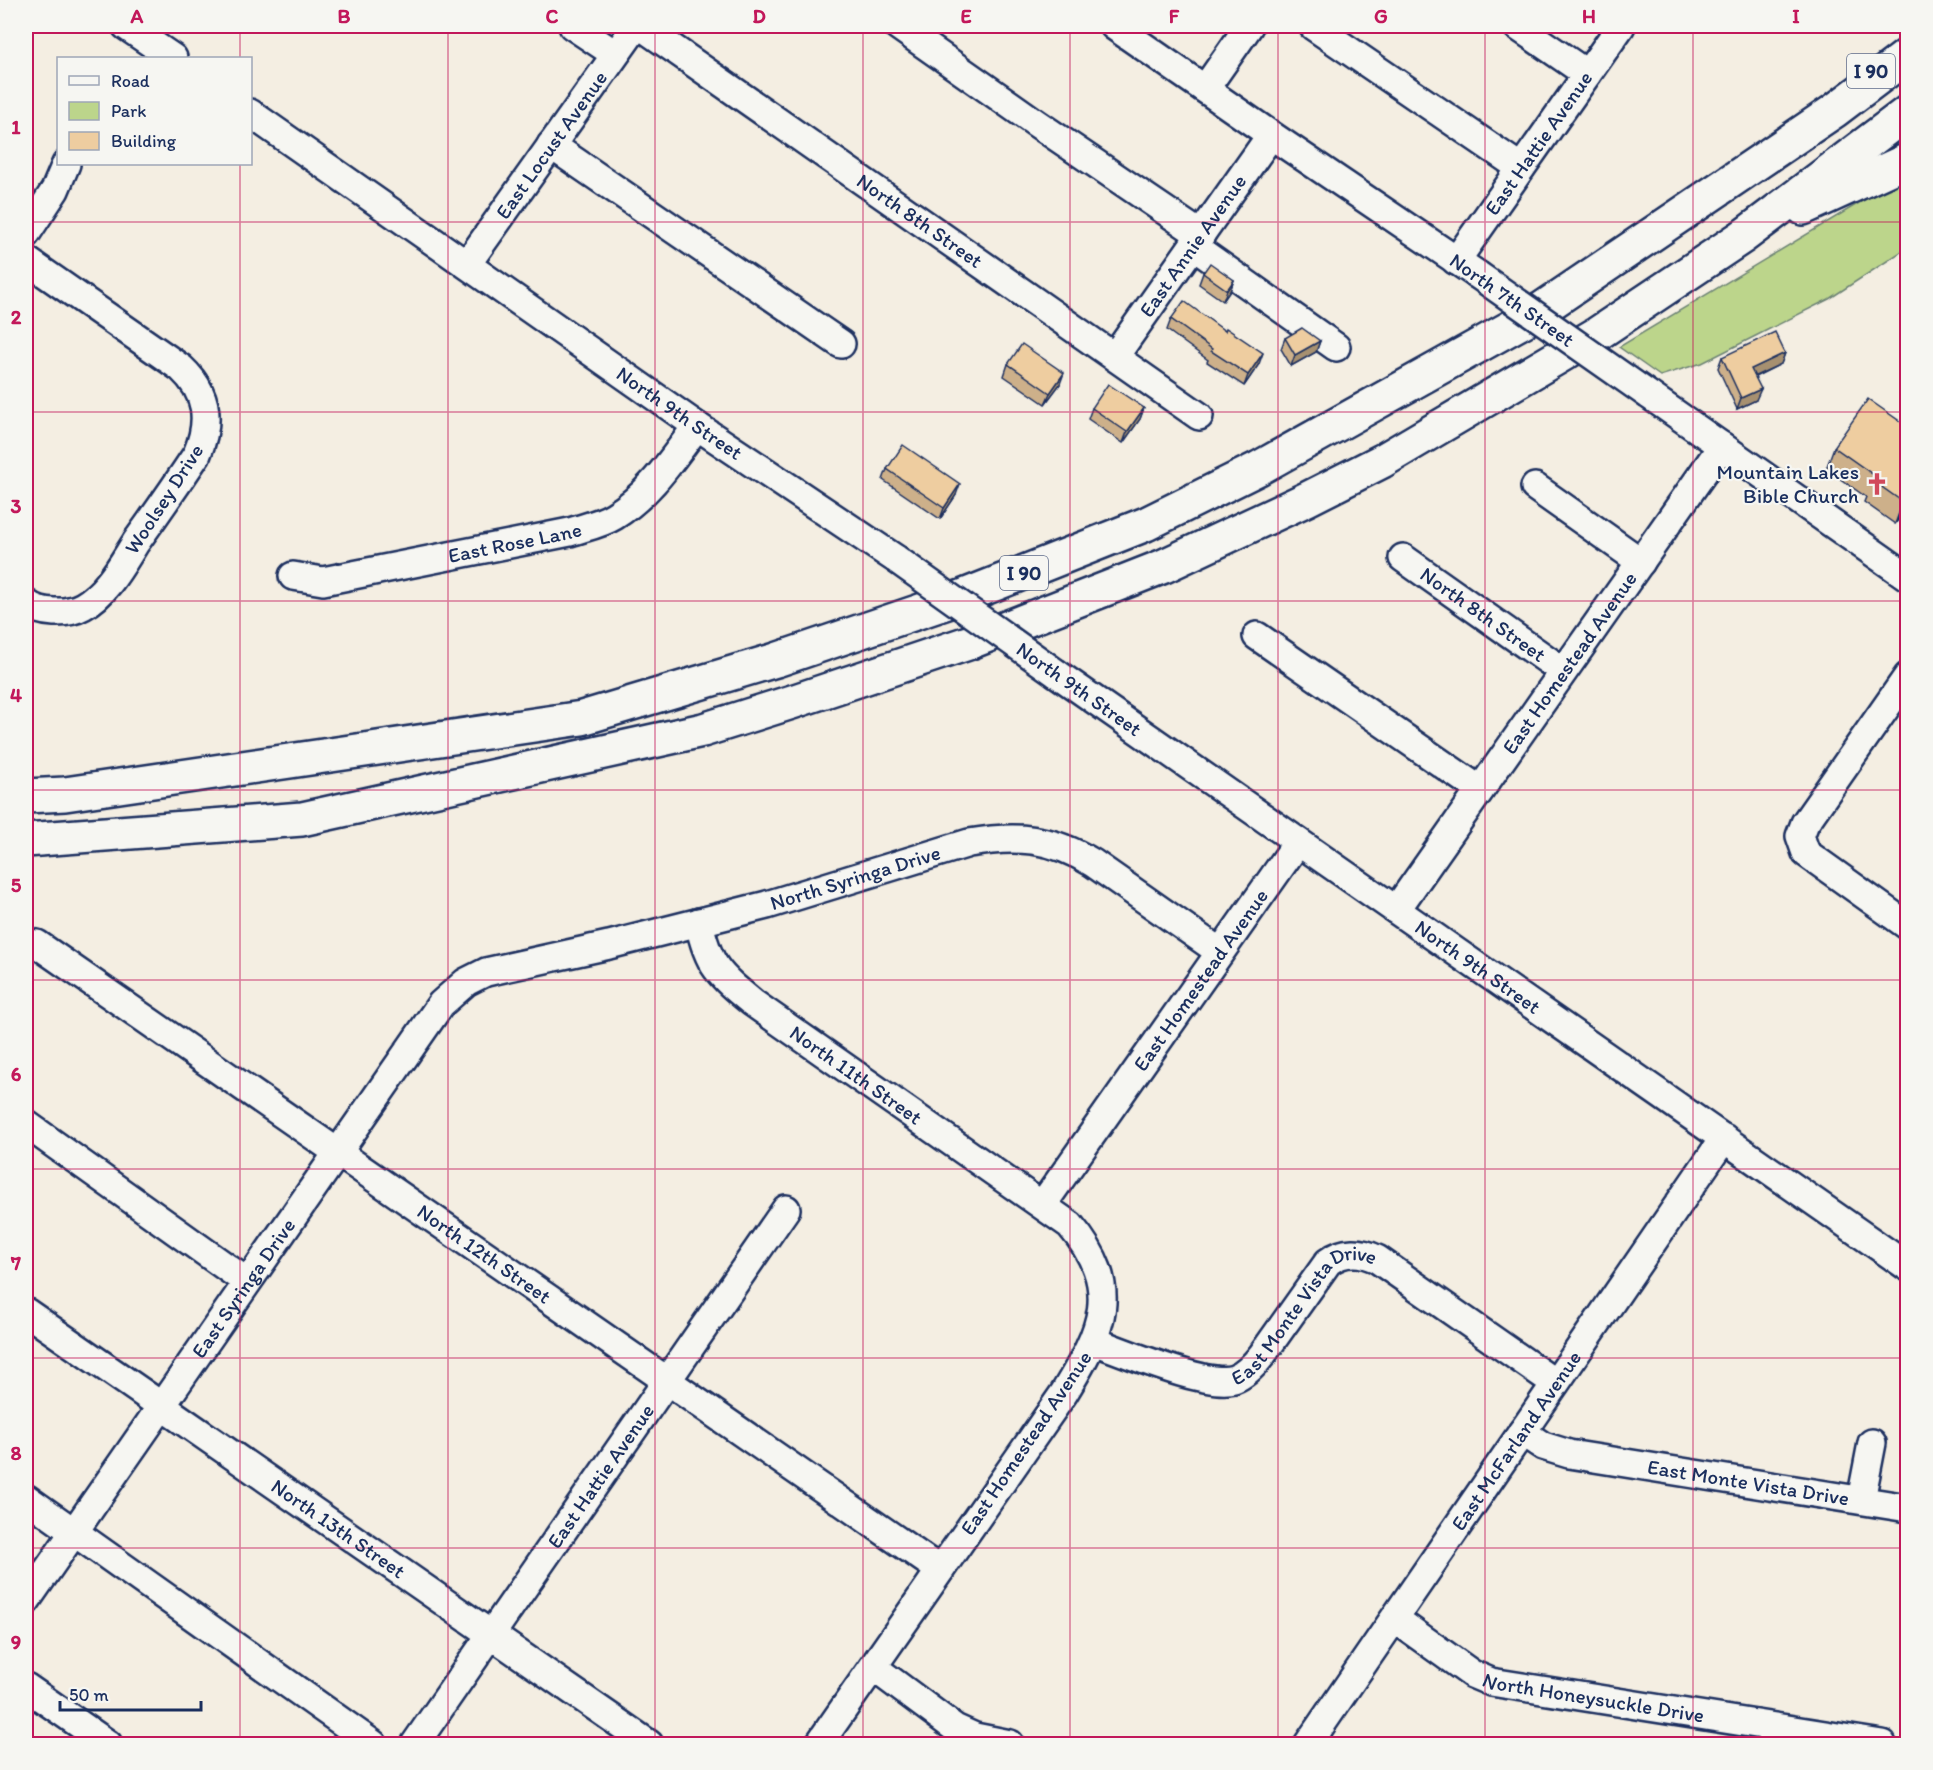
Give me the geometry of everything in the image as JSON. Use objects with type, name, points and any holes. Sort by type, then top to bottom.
[{"type":"highway","name":"I 90","points":[[1834,111],[1908,31]]},
{"type":"highway","name":"I 90","points":[[26,796],[77,792],[582,718],[776,660],[959,598],[1146,524],[1259,468],[1530,317],[1834,111],[1908,55]]},
{"type":"highway","name":"I 90","points":[[26,840],[302,819],[703,730],[968,643],[1164,566],[1382,461],[1597,334],[1742,237],[1908,112]]},
{"type":"highway","points":[[1742,237],[1908,160]]},
{"type":"street","points":[[126,26],[145,51],[169,57]]},
{"type":"street","points":[[573,26],[615,54]]},
{"type":"street","name":"East Locust Avenue","points":[[467,264],[636,26]]},
{"type":"street","name":"North 8th Street","points":[[641,26],[1199,416]]},
{"type":"street","points":[[898,26],[1197,240],[1336,347]]},
{"type":"street","name":"North 7th Street","points":[[1114,26],[1467,268],[1908,577]]},
{"type":"street","points":[[1205,89],[1249,26]]},
{"type":"street","points":[[1313,26],[1521,168]]},
{"type":"street","points":[[1517,26],[1587,74]]},
{"type":"street","name":"East Hattie Avenue","points":[[1467,268],[1521,168],[1621,26]]},
{"type":"street","name":"North 9th Street","points":[[252,114],[697,426],[896,559],[1056,674],[1908,1267]]},
{"type":"street","name":"East Annie Avenue","points":[[1115,356],[1271,135]]},
{"type":"street","points":[[551,145],[841,344]]},
{"type":"street","points":[[26,234],[56,190],[66,165]]},
{"type":"street","name":"Woolsey Drive","points":[[26,260],[181,368],[198,389],[204,403],[206,423],[203,440],[197,454],[96,597],[81,607],[56,612],[38,609],[26,603]]},
{"type":"street","name":"East Rose Lane","points":[[293,576],[323,581],[570,532],[599,523],[613,516],[645,492],[697,426]]},
{"type":"street","name":"East Homestead Avenue","points":[[1396,910],[1722,446]]},
{"type":"street","points":[[1535,487],[1641,562]]},
{"type":"street","name":"North 8th Street","points":[[1403,558],[1563,671]]},
{"type":"street","points":[[1257,636],[1480,790]]},
{"type":"street","points":[[1908,676],[1805,823],[1800,836],[1806,853],[1908,926]]},
{"type":"street","name":"North Syringa Drive","points":[[466,982],[486,972],[609,945],[767,905],[969,843],[996,838],[1043,841],[1073,851],[1093,862],[1220,952]]},
{"type":"street","name":"East Homestead Avenue","points":[[819,1744],[1064,1393],[1093,1341],[1102,1306],[1103,1291],[1092,1254],[1070,1225],[1043,1204],[1298,842]]},
{"type":"street","name":"North 11th Street","points":[[699,922],[708,957],[715,968],[753,1003],[1043,1204]]},
{"type":"street","name":"North 12th Street","points":[[26,943],[37,944],[940,1570]]},
{"type":"street","name":"East Syringa Drive","points":[[26,1601],[441,1004],[466,982]]},
{"type":"street","points":[[26,1124],[247,1281]]},
{"type":"street","name":"East McFarland Avenue","points":[[1308,1744],[1724,1138]]},
{"type":"street","name":"East Hattie Avenue","points":[[415,1744],[786,1209]]},
{"type":"street","name":"East Monte Vista Drive","points":[[1093,1341],[1204,1378],[1223,1382],[1236,1379],[1253,1366],[1262,1355],[1328,1262],[1343,1254],[1355,1252],[1377,1259],[1555,1383]]},
{"type":"street","name":"North 13th Street","points":[[26,1312],[649,1744]]},
{"type":"street","name":"East Monte Vista Drive","points":[[1522,1432],[1543,1446],[1569,1454],[1908,1508]]},
{"type":"street","points":[[1861,1500],[1872,1443]]},
{"type":"street","points":[[26,1498],[373,1744]]},
{"type":"street","name":"North Honeysuckle Drive","points":[[1395,1618],[1472,1674],[1491,1682],[1882,1744]]},
{"type":"street","points":[[873,1666],[974,1741],[1010,1744]]},
{"type":"street","points":[[26,1687],[108,1744]]},
{"type":"green space","points":[[1907,176],[1907,248],[1829,299],[1702,363],[1660,376],[1619,347],[1874,194]]},
{"type":"building","points":[[1210,263],[1234,280],[1227,290],[1203,273]]},
{"type":"building","points":[[1184,301],[1225,331],[1226,328],[1263,353],[1248,375],[1211,351],[1212,349],[1171,319]]},
{"type":"building","points":[[1302,328],[1320,341],[1295,355],[1285,338]]},
{"type":"building","points":[[1775,332],[1785,353],[1751,369],[1761,389],[1741,398],[1722,357]]},
{"type":"building","points":[[1022,344],[1064,373],[1050,393],[1008,364]]},
{"type":"building","points":[[1108,384],[1144,408],[1127,432],[1092,408]]},
{"type":"building","points":[[1868,399],[1908,427],[1908,499],[1906,498],[1903,502],[1872,480],[1875,476],[1834,447]]},
{"type":"building","points":[[903,445],[960,484],[944,508],[887,469]]},
{"type":"place","name":"Mountain Lakes Bible Church","points":[[1877,484]]}]
